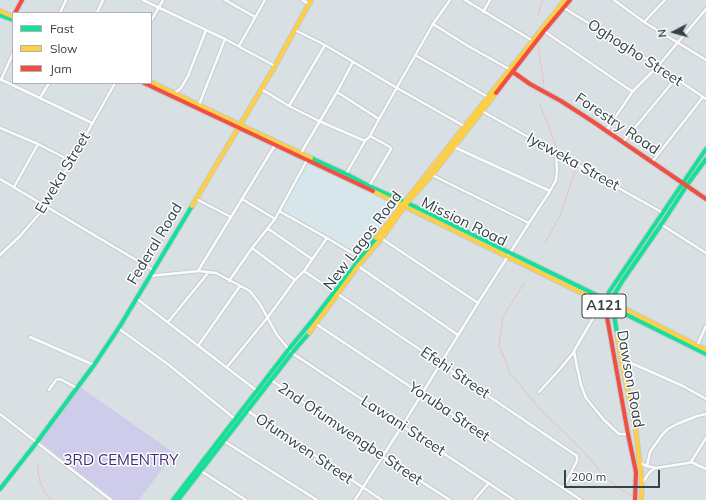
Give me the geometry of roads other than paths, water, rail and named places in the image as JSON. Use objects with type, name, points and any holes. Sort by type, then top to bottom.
[{"type":"main road","points":[[16,12],[22,0]]},
{"type":"main road","name":"New Lagos Road","points":[[534,42],[565,0]]},
{"type":"main road","name":"New Lagos Road","points":[[179,500],[271,380],[290,351],[316,324],[336,293],[464,126],[570,0]]},
{"type":"main road","name":"Federal Road","points":[[0,489],[94,365],[118,328],[275,66],[310,2]]},
{"type":"main road","points":[[0,11],[12,17]]},
{"type":"main road","points":[[0,15],[12,20]]},
{"type":"main road","name":"New Lagos Road","points":[[404,204],[432,175],[482,111],[511,70]]},
{"type":"main road","name":"Forestry Road","points":[[511,70],[530,84],[561,101],[623,142],[706,199]]},
{"type":"main road","name":"Mission Road","points":[[152,82],[199,105],[275,145],[404,204]]},
{"type":"main road","name":"Mission Road","points":[[146,84],[346,174],[604,305],[612,305],[649,321],[706,350]]},
{"type":"main road","name":"Dawson Road","points":[[641,498],[642,482],[636,432],[612,305],[614,295],[623,280],[661,225],[706,149]]},
{"type":"main road","name":"Dawson Road","points":[[635,500],[636,472],[606,309],[604,305],[605,300],[663,213],[706,159]]},
{"type":"main road","name":"Mission Road","points":[[508,255],[605,300],[706,354]]},
{"type":"main road","name":"New Lagos Road","points":[[173,500],[235,420],[256,390],[290,351],[362,259]]},
{"type":"street","points":[[60,12],[66,0]]},
{"type":"street","points":[[97,12],[102,0]]},
{"type":"street","points":[[143,0],[225,39],[275,66]]},
{"type":"street","points":[[152,19],[163,0]]},
{"type":"street","points":[[226,0],[255,17]]},
{"type":"street","points":[[239,46],[265,0]]},
{"type":"street","points":[[302,0],[310,2]]},
{"type":"street","points":[[346,174],[365,141],[370,136],[378,119],[433,24],[450,0]]},
{"type":"street","points":[[465,0],[534,42]]},
{"type":"street","points":[[483,12],[490,0]]},
{"type":"street","points":[[616,0],[644,22],[706,60]]},
{"type":"street","points":[[644,22],[665,0]]},
{"type":"street","name":"Oghogho Street","points":[[564,8],[658,66],[705,98]]},
{"type":"street","points":[[606,131],[633,91],[658,66],[706,9]]},
{"type":"street","points":[[433,24],[511,70]]},
{"type":"street","points":[[175,94],[181,88],[188,76],[206,30]]},
{"type":"street","points":[[295,30],[325,45],[464,126]]},
{"type":"street","points":[[544,31],[623,86],[633,91]]},
{"type":"street","points":[[199,105],[225,39]]},
{"type":"street","points":[[289,106],[325,45]]},
{"type":"street","points":[[12,55],[0,79],[92,123]]},
{"type":"street","points":[[415,55],[488,97]]},
{"type":"street","points":[[300,153],[337,92],[353,62]]},
{"type":"street","points":[[623,142],[676,78]]},
{"type":"street","points":[[40,98],[48,84]]},
{"type":"street","name":"Eweka Street","points":[[0,255],[20,236],[46,206],[114,84]]},
{"type":"street","points":[[261,89],[289,106],[365,141]]},
{"type":"street","points":[[337,92],[378,119]]},
{"type":"street","points":[[652,162],[705,98]]},
{"type":"street","name":"Iyeweka Street","points":[[482,111],[663,213]]},
{"type":"street","points":[[0,128],[71,160]]},
{"type":"street","points":[[369,186],[391,149],[370,136]]},
{"type":"street","points":[[14,187],[38,144]]},
{"type":"street","points":[[198,271],[275,145]]},
{"type":"street","points":[[454,147],[550,191]]},
{"type":"street","points":[[355,500],[508,255],[550,191],[556,180],[556,152]]},
{"type":"street","points":[[229,281],[274,219],[307,160]]},
{"type":"street","points":[[432,175],[529,223]]},
{"type":"street","points":[[0,179],[153,270]]},
{"type":"street","points":[[196,199],[231,217]]},
{"type":"street","points":[[242,199],[274,219]]},
{"type":"street","points":[[279,211],[362,259]]},
{"type":"street","points":[[661,225],[706,254]]},
{"type":"street","points":[[267,228],[312,259]]},
{"type":"street","points":[[380,237],[478,303]]},
{"type":"street","points":[[227,367],[268,317],[295,280],[304,271],[327,238]]},
{"type":"street","points":[[252,248],[295,280]]},
{"type":"street","points":[[358,266],[458,335]]},
{"type":"street","name":"Lawani Street","points":[[149,276],[198,271],[208,272],[216,274],[250,291],[268,317],[277,335],[290,351],[514,500]]},
{"type":"street","name":"Efehi Street","points":[[304,271],[576,456],[577,461],[563,488]]},
{"type":"street","points":[[168,322],[208,272]]},
{"type":"street","points":[[198,346],[240,286]]},
{"type":"street","points":[[136,298],[256,390]]},
{"type":"street","points":[[539,392],[574,351],[592,320],[604,305]]},
{"type":"street","name":"Yoruba Street","points":[[316,324],[582,500]]},
{"type":"street","points":[[697,346],[706,326]]},
{"type":"street","points":[[118,328],[169,365],[235,420]]},
{"type":"street","points":[[30,337],[94,365]]},
{"type":"street","points":[[574,351],[581,385],[586,398],[604,420],[619,434],[628,434]]},
{"type":"street","points":[[621,358],[683,386],[706,399]]},
{"type":"street","points":[[49,390],[58,379],[77,388]]},
{"type":"street","name":"2nd Ofumwengbe Street","points":[[271,380],[383,457],[450,500]]},
{"type":"street","name":"Ofumwen Street","points":[[247,410],[382,500]]},
{"type":"street","points":[[647,466],[650,452],[668,429],[697,416],[706,414]]},
{"type":"street","points":[[0,420],[1,415],[111,500]]},
{"type":"street","points":[[691,462],[706,438]]},
{"type":"street","points":[[224,441],[317,500]]},
{"type":"street","points":[[640,463],[656,468],[691,462],[706,469]]},
{"type":"street","points":[[642,482],[649,473],[656,468]]},
{"type":"street","points":[[201,471],[246,500]]},
{"type":"street","points":[[474,500],[489,483]]},
{"type":"waterway","points":[[538,15],[543,0]]},
{"type":"waterway","points":[[538,45],[544,85]]},
{"type":"waterway","points":[[540,105],[557,148],[566,157]]},
{"type":"waterway","points":[[545,243],[561,214],[576,167],[573,164]]},
{"type":"waterway","points":[[524,283],[503,317],[499,345],[510,373],[540,409],[586,454],[604,476],[623,491],[634,497]]},
{"type":"waterway","points":[[38,465],[40,482],[45,493],[51,500]]},
{"type":"park label","name":"3RD CEMENTRY","points":[[121,460]]}]
